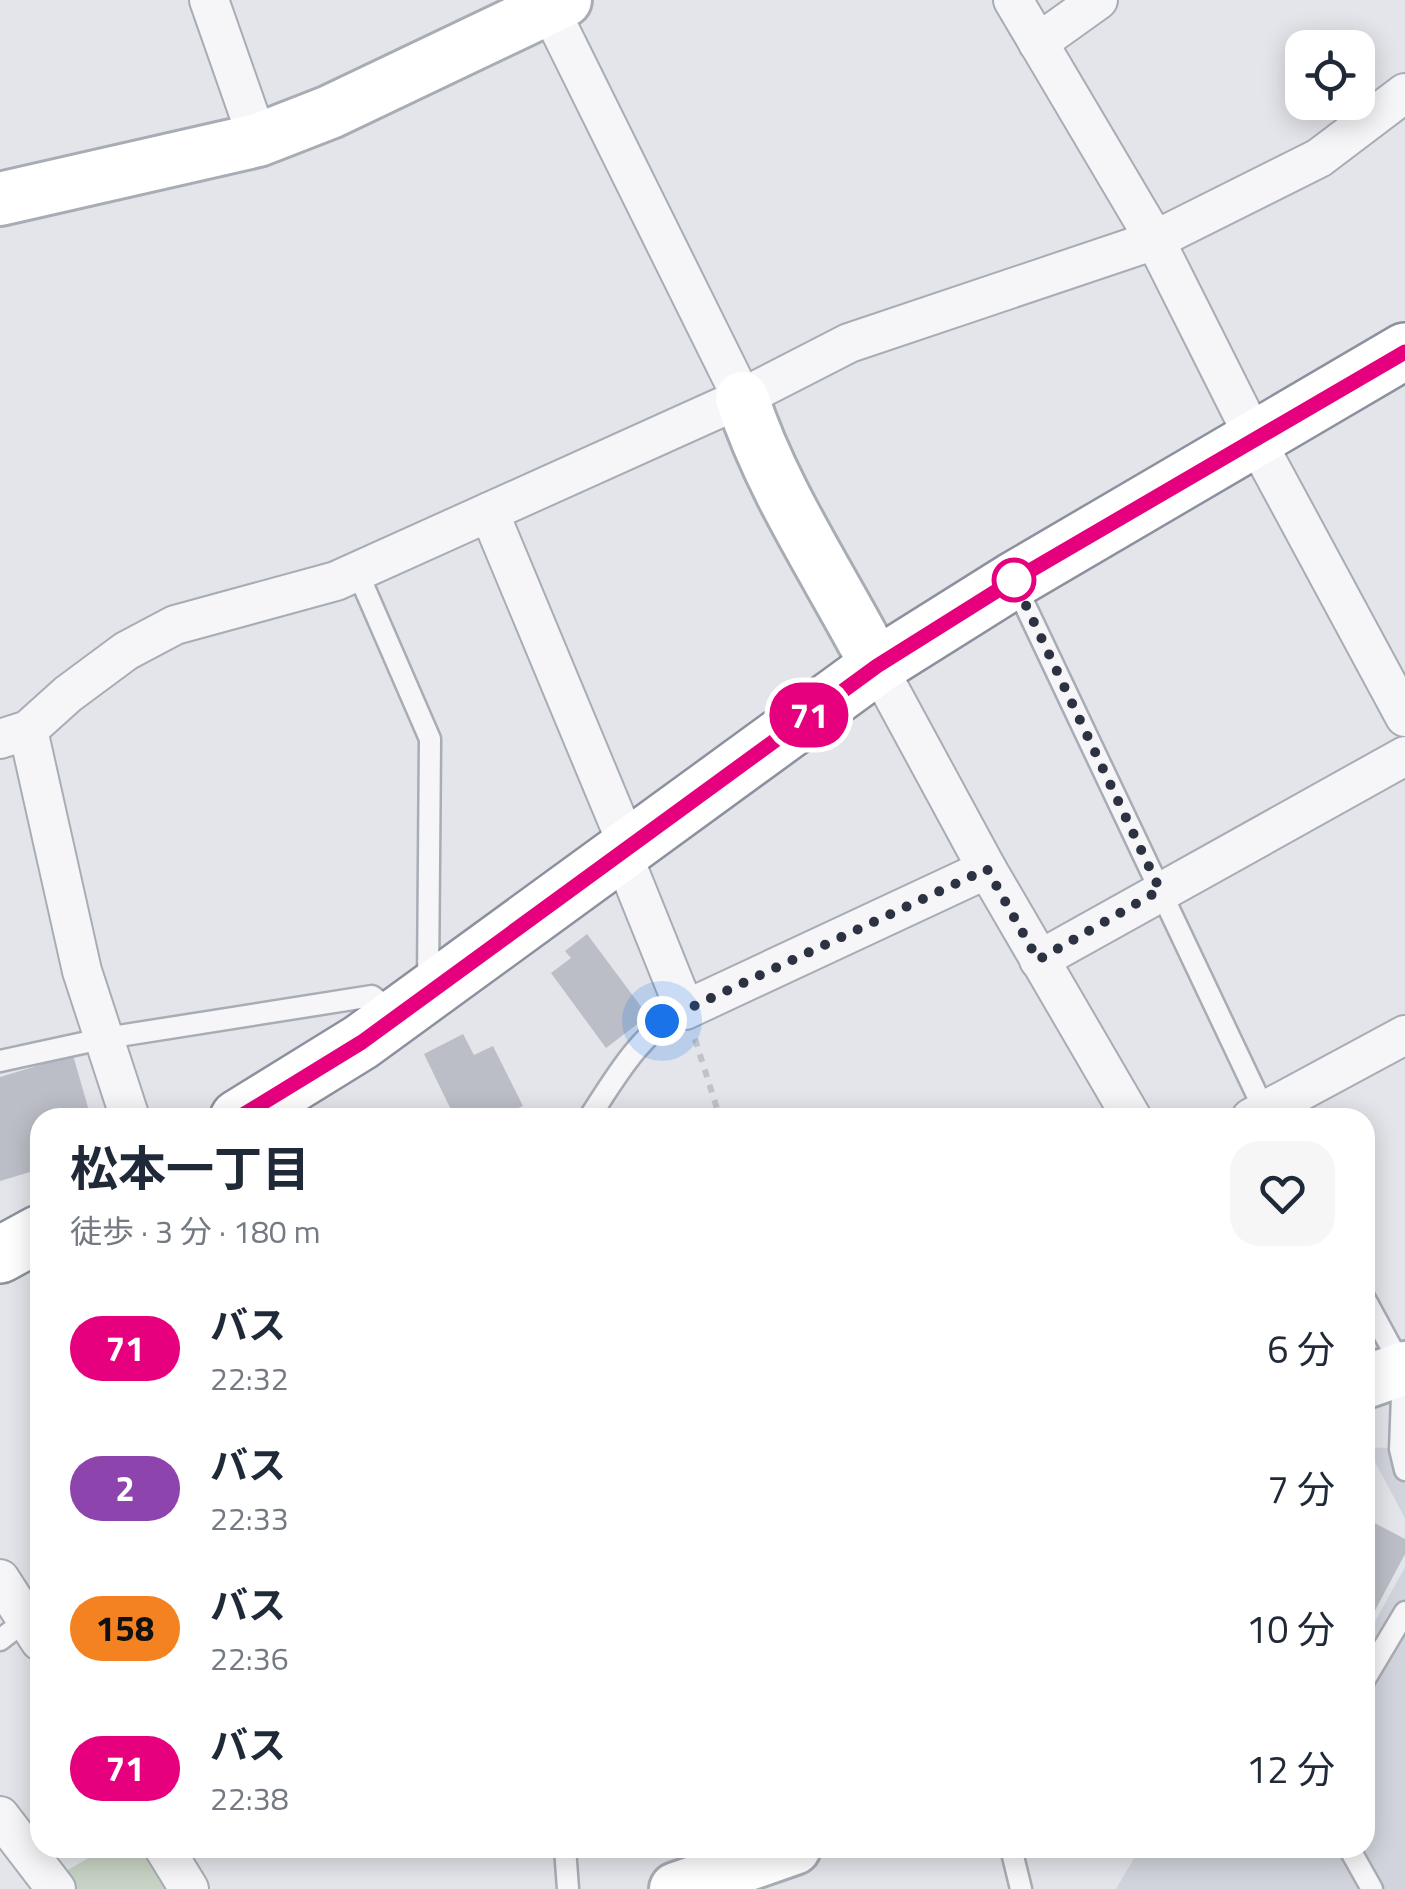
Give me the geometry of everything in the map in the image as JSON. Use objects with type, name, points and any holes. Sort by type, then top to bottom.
[{"type":"highway","points":[[254,1108],[362,1042],[877,666],[1014,580],[1405,352]]},
{"type":"highway","points":[[0,1255],[30,1238]]},
{"type":"street","points":[[209,0],[258,140]]},
{"type":"street","points":[[1013,0],[1156,240],[1254,440],[1405,717]]},
{"type":"street","points":[[1038,43],[1098,0]]},
{"type":"street","points":[[0,199],[258,140],[330,112],[553,2],[742,398],[783,494],[987,869],[1126,1108]]},
{"type":"street","points":[[127,1108],[82,971],[14,734],[126,650],[175,625],[336,580],[742,398],[850,343],[1156,240],[1319,158],[1405,93]]},
{"type":"street","points":[[490,512],[685,1010],[987,869]]},
{"type":"street","points":[[1038,960],[1405,756]]},
{"type":"street","points":[[1274,1108],[1405,1035]]},
{"type":"street","points":[[0,1579],[27,1627]]},
{"type":"street","points":[[0,1816],[30,1855]]},
{"type":"street","points":[[32,1858],[56,1889]]},
{"type":"street","points":[[170,1858],[189,1889]]},
{"type":"street","points":[[676,1889],[765,1858]]},
{"type":"lane","points":[[0,1061],[106,1038],[372,996],[413,1004],[430,739],[357,571]]},
{"type":"lane","points":[[1014,580],[1258,1108]]},
{"type":"lane","points":[[596,1108],[619,1072],[662,1021],[685,1010]]},
{"type":"lane","points":[[1375,1325],[1394,1373],[1401,1462],[1405,1470]]},
{"type":"lane","points":[[1375,1662],[1405,1612]]},
{"type":"lane","points":[[566,1858],[568,1889]]},
{"type":"lane","points":[[1013,1858],[1021,1889]]},
{"type":"lane","points":[[1355,1858],[1372,1889]]},
{"type":"path","points":[[685,1010],[717,1108]]},
{"type":"shaded area","points":[[1375,1447],[1405,1449],[1405,1518],[1375,1462]]},
{"type":"shaded area","points":[[1405,1567],[1405,1889],[1116,1889],[1134,1858],[1375,1858],[1375,1622]]},
{"type":"green space","points":[[89,1858],[156,1858],[176,1889],[67,1889],[59,1875]]},
{"type":"building","points":[[587,934],[648,1016],[606,1048],[551,973],[571,958],[565,951]]},
{"type":"building","points":[[463,1034],[474,1055],[493,1046],[523,1106],[450,1108],[424,1054]]},
{"type":"building","points":[[73,1055],[88,1108],[30,1108],[30,1172],[0,1181],[0,1077]]},
{"type":"building","points":[[1375,1523],[1405,1539],[1405,1554],[1375,1610]]},
{"type":"bus line","name":"71","points":[[254,1108],[362,1042],[877,666],[1014,580],[1405,352]]},
{"type":"route","points":[[662,1021],[987,869],[1038,960],[1160,890],[1014,580]]}]
